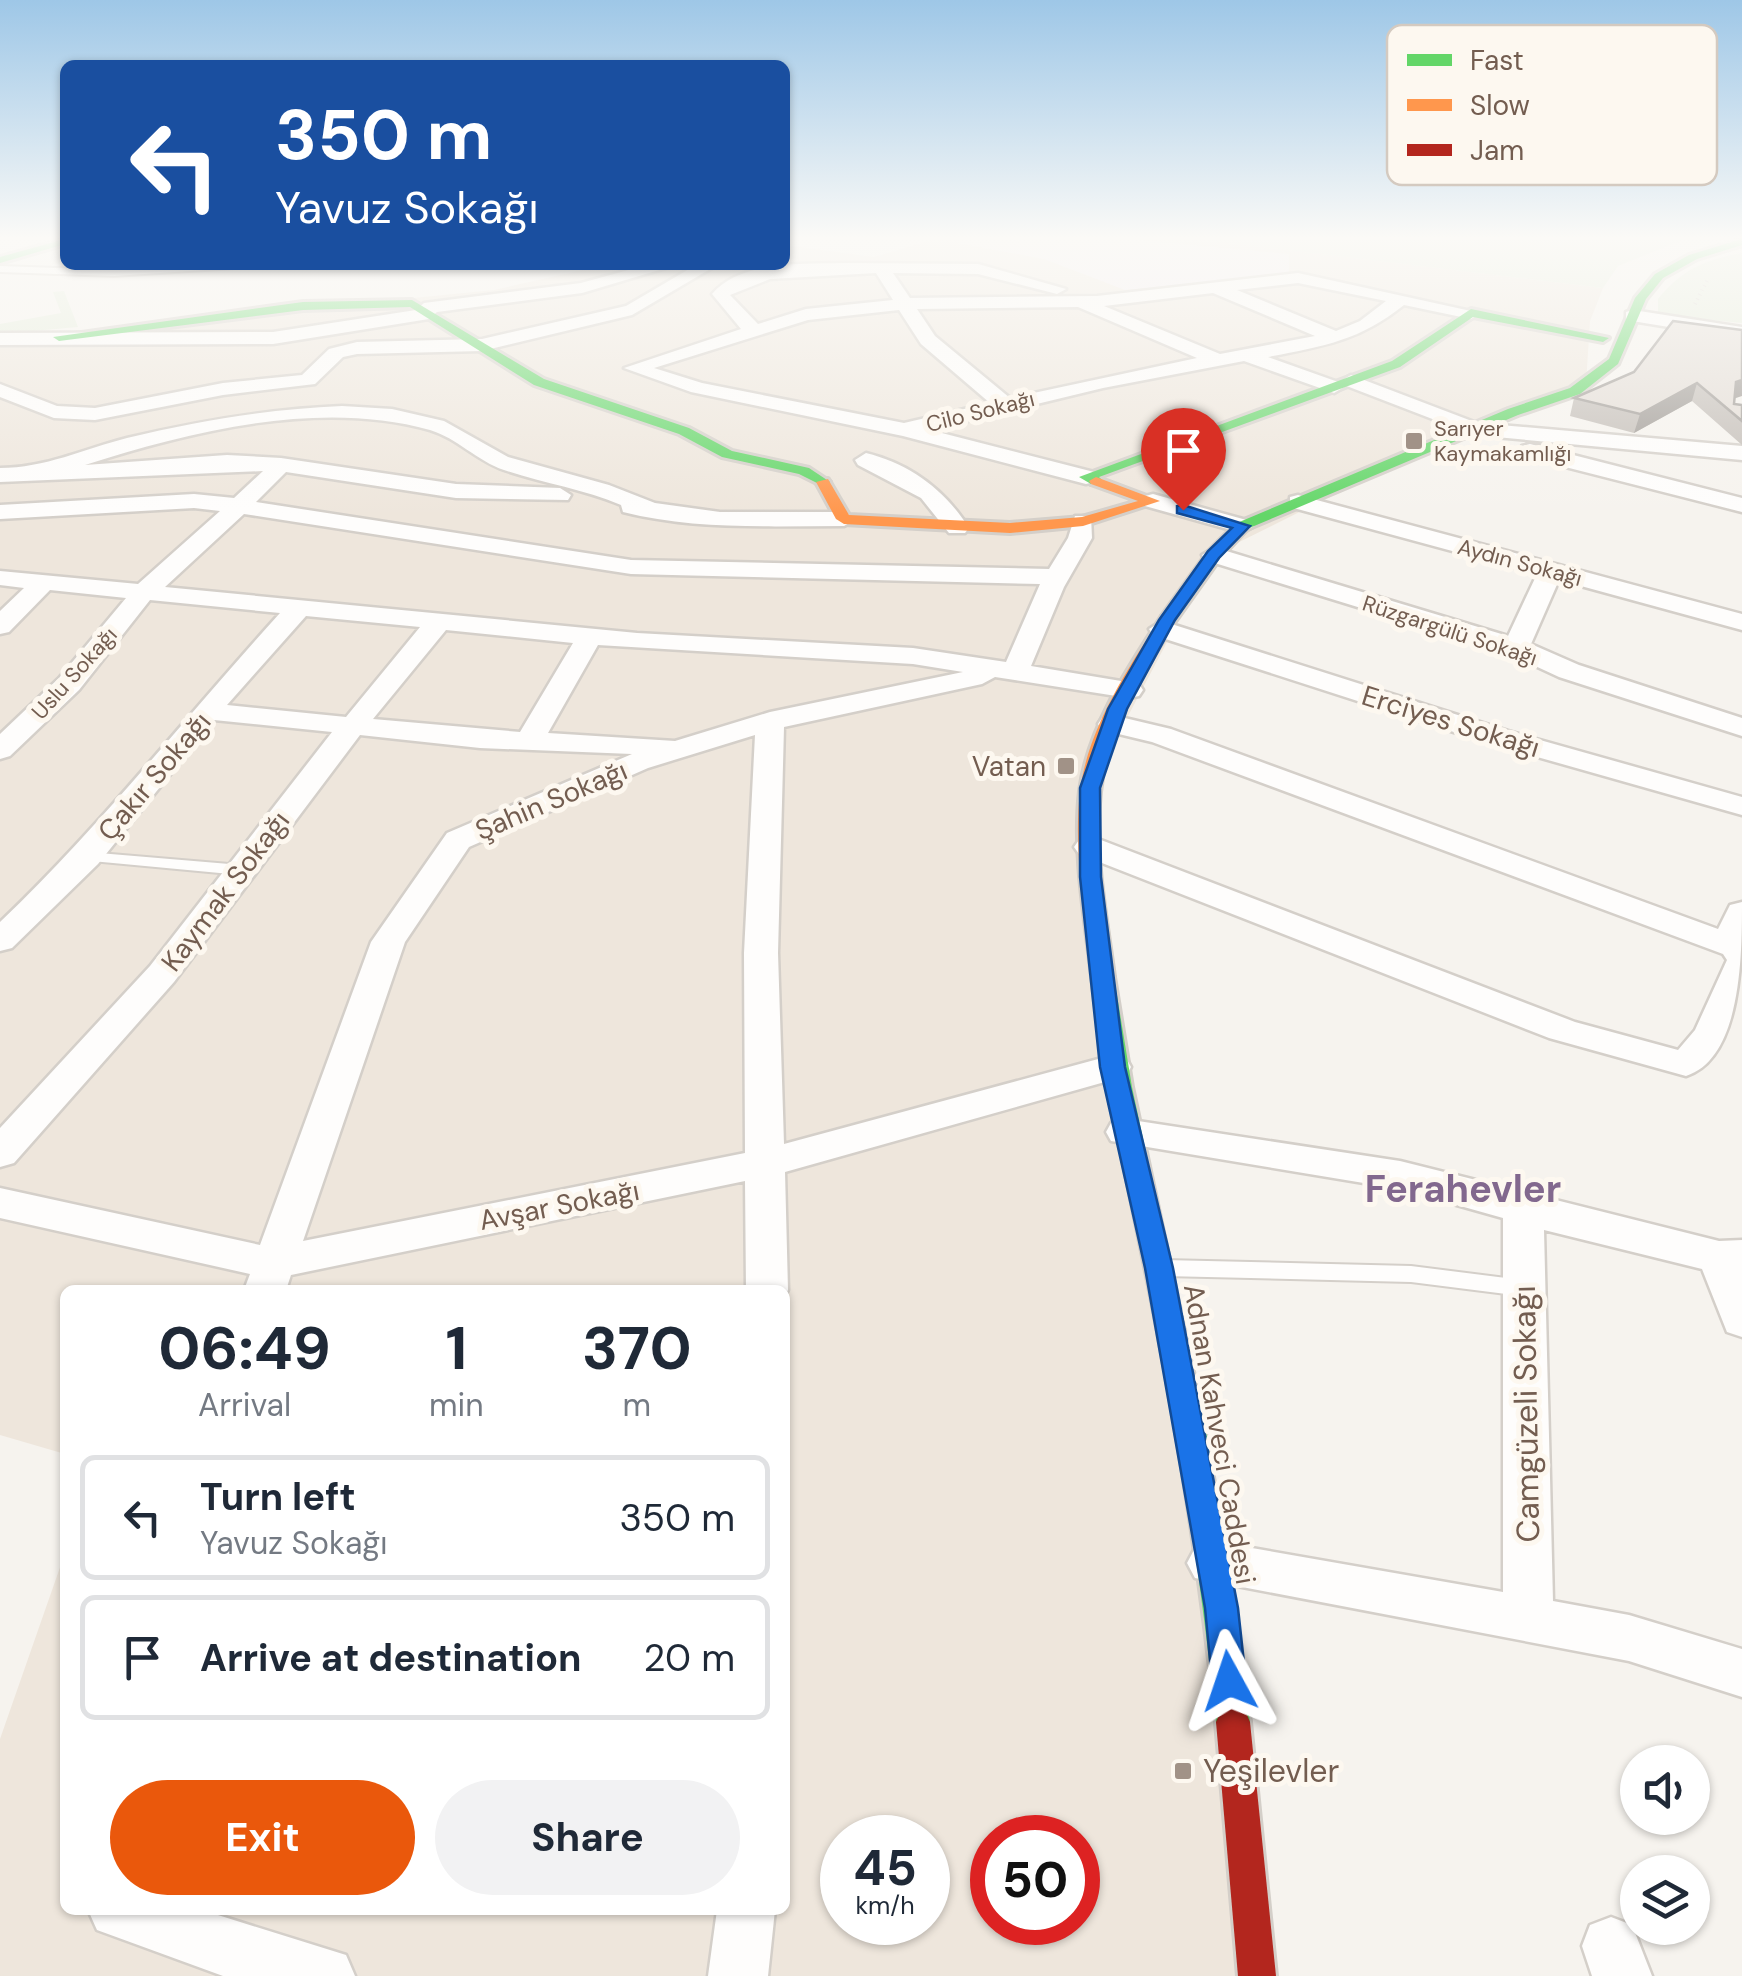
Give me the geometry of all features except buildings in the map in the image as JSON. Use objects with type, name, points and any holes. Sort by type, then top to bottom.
[{"type":"main road","points":[[59,337],[105,331]]},
{"type":"main road","points":[[460,331],[538,382],[684,431],[727,454],[804,471],[823,482],[844,520],[957,528],[1083,521],[1153,501]]},
{"type":"main road","points":[[1086,477],[1396,364],[1444,331]]},
{"type":"main road","points":[[1567,331],[1603,338]]},
{"type":"main road","name":"Adnan Kahveci Caddesi","points":[[1513,412],[1527,397],[1582,372],[1598,354],[1606,331]]},
{"type":"main road","name":"Adnan Kahveci Caddesi","points":[[1256,1976],[1222,1608],[1159,1268],[1112,1067],[1090,847],[1090,788],[1112,724],[1162,629],[1214,555],[1242,526],[1513,412],[1549,403],[1607,371],[1626,331]]},
{"type":"main road","points":[[1086,477],[1153,501]]},
{"type":"street","points":[[289,418],[308,380],[336,353],[357,348],[482,345],[541,331]]},
{"type":"street","points":[[753,331],[634,368],[698,388],[905,430],[1086,477]]},
{"type":"street","points":[[922,331],[1004,404]]},
{"type":"street","points":[[1153,331],[1217,360]]},
{"type":"street","points":[[1320,331],[1336,338]]},
{"type":"street","name":"Cilo Sokağı","points":[[905,430],[1004,404],[1336,338],[1352,331]]},
{"type":"street","points":[[0,339],[59,337]]},
{"type":"street","points":[[1247,356],[1342,384],[1467,432],[1742,505]]},
{"type":"street","points":[[0,390],[54,412],[95,414],[224,388],[308,380]]},
{"type":"street","points":[[1513,412],[1584,438]]},
{"type":"street","points":[[36,474],[190,426],[340,414],[410,418],[443,427],[494,460],[626,495],[654,512]]},
{"type":"street","points":[[1467,432],[1742,452]]},
{"type":"street","points":[[866,460],[916,481],[946,506],[957,528]]},
{"type":"street","points":[[0,475],[227,462],[456,491],[555,494],[720,519],[844,520]]},
{"type":"street","name":"Uslu Sokağı","points":[[0,750],[68,684],[144,592],[280,466]]},
{"type":"street","points":[[0,512],[194,501],[631,567],[1057,576]]},
{"type":"street","points":[[1153,501],[1242,526]]},
{"type":"street","name":"Aydın Sokağı","points":[[1298,502],[1742,622]]},
{"type":"street","points":[[1010,672],[1080,538],[1083,521]]},
{"type":"street","name":"Rüzgargülü Sokağı","points":[[1214,555],[1516,647],[1569,670],[1742,727]]},
{"type":"street","points":[[1516,647],[1521,628],[1551,570]]},
{"type":"street","points":[[0,578],[590,636],[913,656],[1128,690]]},
{"type":"street","points":[[0,626],[44,582]]},
{"type":"street","name":"Çakır Sokağı","points":[[0,941],[87,857],[207,711],[302,605]]},
{"type":"street","name":"Kaymak Sokağı","points":[[0,1153],[162,974],[353,724],[440,620]]},
{"type":"street","name":"Erciyes Sokağı","points":[[1162,629],[1498,737],[1742,806]]},
{"type":"street","points":[[530,742],[590,636]]},
{"type":"street","name":"Şahin Sokağı","points":[[269,1276],[388,942],[458,840],[638,762],[770,721],[1010,672]]},
{"type":"street","points":[[207,711],[530,742],[684,748]]},
{"type":"street","points":[[767,1285],[761,953],[770,721]]},
{"type":"street","points":[[1112,724],[1197,748],[1740,956]]},
{"type":"street","points":[[1090,847],[1562,1030],[1686,1064],[1710,1035],[1740,956],[1734,930],[1742,912]]},
{"type":"street","name":"Avşar Sokağı","points":[[0,1203],[269,1276],[766,1163],[1112,1067]]},
{"type":"street","points":[[1125,1132],[1400,1176],[1523,1209],[1730,1256],[1742,1320]]},
{"type":"street","name":"Camgüzeli Sokağı","points":[[1523,1209],[1528,1620]]},
{"type":"street","points":[[1212,1564],[1629,1638],[1742,1673]]},
{"type":"street","points":[[132,1915],[291,1970],[325,1976]]},
{"type":"street","points":[[738,1976],[745,1915]]},
{"type":"lane","points":[[87,857],[241,870]]},
{"type":"lane","points":[[1159,1268],[1411,1274],[1524,1288]]},
{"type":"shaded area","points":[[79,331],[1589,331],[1586,384],[1416,454],[1213,555],[1090,788],[1257,1976],[0,1976],[0,1739],[60,1567],[60,1915],[790,1915],[790,1285],[60,1285],[60,1453],[0,1435],[0,339]]},
{"type":"traffic: fast","points":[[59,337],[105,331]]},
{"type":"traffic: fast","points":[[457,331],[539,382],[684,431],[727,454],[804,471],[823,482]]},
{"type":"traffic: fast","points":[[1096,481],[1086,477],[1396,364],[1444,331]]},
{"type":"traffic: fast","points":[[1567,331],[1603,338]]},
{"type":"traffic: fast","points":[[1170,616],[1214,555],[1242,526],[1513,412],[1575,391],[1614,361],[1627,331]]},
{"type":"traffic: fast","points":[[1103,977],[1120,1087],[1192,1437],[1233,1722]]},
{"type":"traffic: slow","points":[[823,482],[844,519],[1010,528],[1083,521],[1153,501],[1096,481]]},
{"type":"traffic: slow","points":[[1103,977],[1089,838],[1093,772],[1121,701],[1170,616]]},
{"type":"traffic: jam","points":[[1233,1722],[1257,1976]]},
{"type":"place","name":"Sarıyer Kaymakamlığı","points":[[1414,441]]},
{"type":"place","name":"Vatan","points":[[1066,766]]},
{"type":"place","name":"Yeşilevler","points":[[1183,1771]]},
{"type":"district","name":"Ferahevler","points":[[1463,1189]]},
{"type":"route","points":[[1183,510],[1242,526],[1214,555],[1167,620],[1118,709],[1090,788],[1090,877],[1112,1067],[1159,1268],[1222,1608],[1229,1681]]}]
